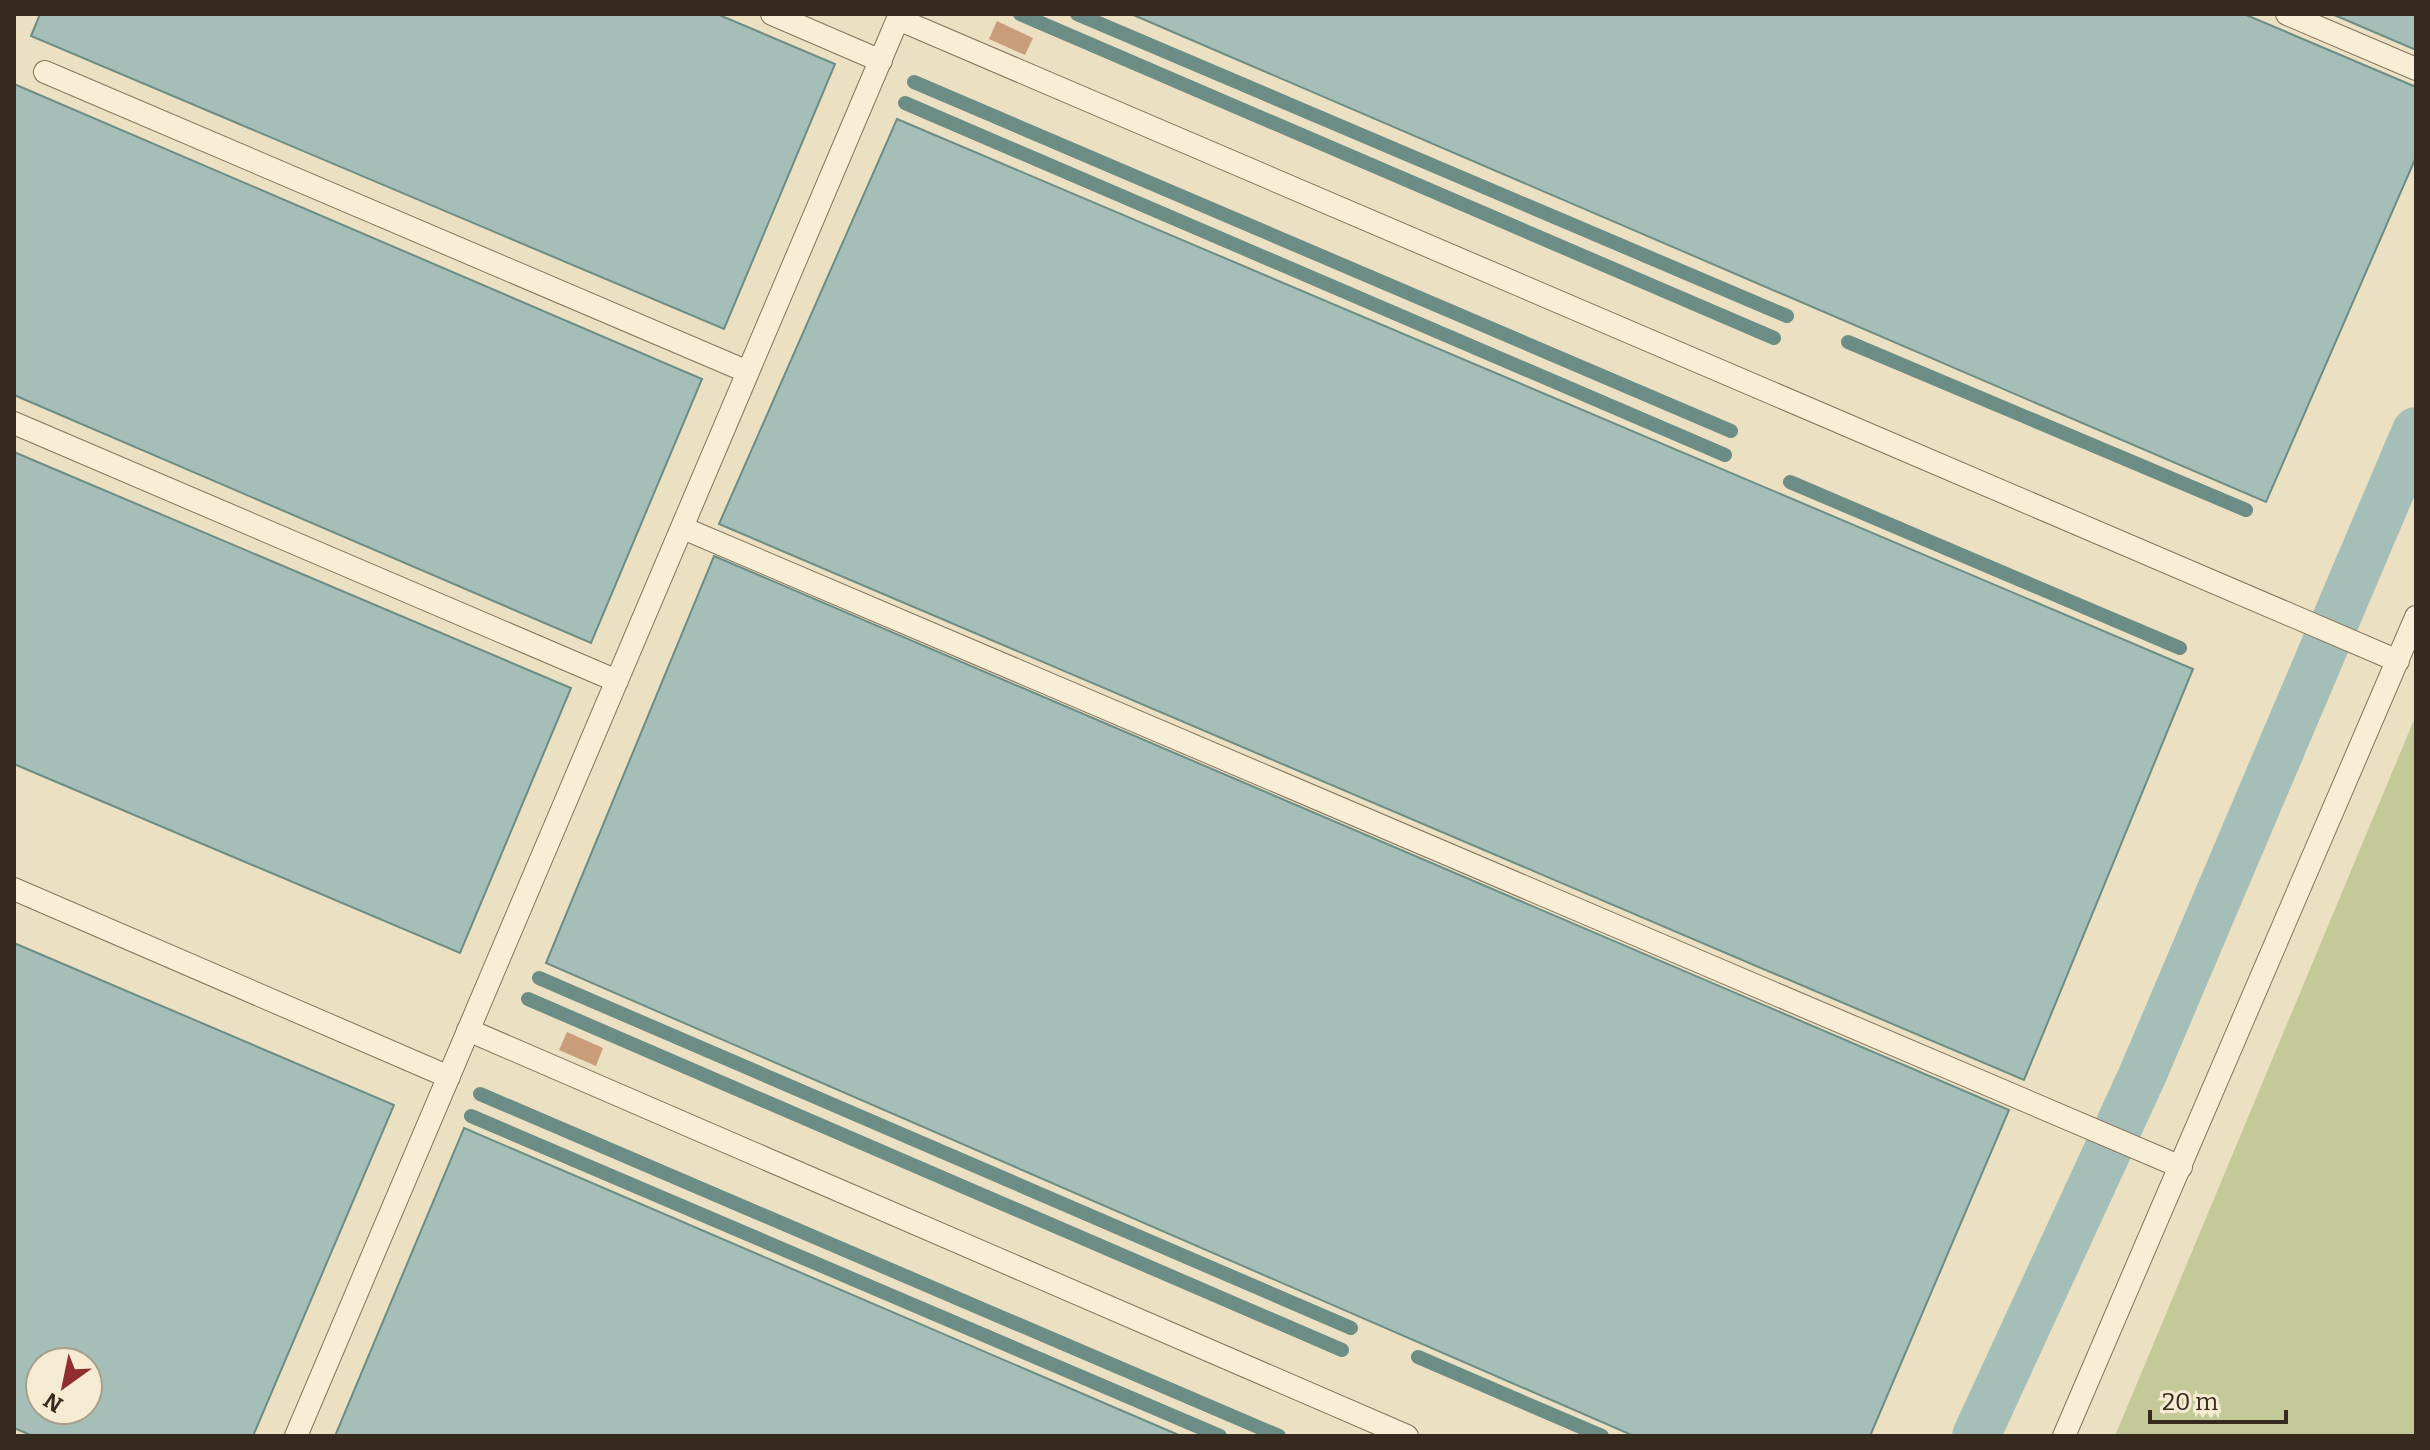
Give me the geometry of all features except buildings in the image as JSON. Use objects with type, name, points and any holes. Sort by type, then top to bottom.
[{"type":"lane","points":[[772,14],[881,61]]},
{"type":"lane","points":[[2287,14],[2416,69]]},
{"type":"lane","points":[[296,1436],[899,16],[2398,661]]},
{"type":"lane","points":[[45,72],[748,372]]},
{"type":"lane","points":[[14,423],[617,681]]},
{"type":"lane","points":[[683,528],[2181,1167]]},
{"type":"lane","points":[[2064,1436],[2416,617]]},
{"type":"lane","points":[[14,889],[449,1077]]},
{"type":"lane","points":[[468,1030],[1407,1436]]},
{"type":"green space","points":[[2416,715],[2416,1436],[2115,1436]]},
{"type":"water","points":[[40,14],[717,14],[835,64],[724,329],[31,36]]},
{"type":"water","points":[[1131,14],[2244,14],[2416,87],[2416,157],[2266,502]]},
{"type":"water","points":[[2332,14],[2416,14],[2416,50]]},
{"type":"water","points":[[14,84],[702,379],[591,643],[14,395]]},
{"type":"water","points":[[897,119],[2193,669],[2024,1080],[719,524]]},
{"type":"water","points":[[14,452],[571,688],[460,953],[14,764]]},
{"type":"water","points":[[714,556],[2009,1110],[1870,1436],[1634,1436],[546,963]]},
{"type":"water","points":[[14,943],[394,1105],[253,1436],[33,1436],[14,1428]]},
{"type":"water","points":[[464,1128],[1181,1436],[335,1436]]},
{"type":"waterway","points":[[1020,14],[1774,338]]},
{"type":"waterway","points":[[1077,14],[1787,316]]},
{"type":"waterway","points":[[914,82],[1731,431]]},
{"type":"waterway","points":[[905,103],[1725,455]]},
{"type":"waterway","points":[[1848,342],[2246,510]]},
{"type":"waterway","points":[[1976,1436],[2142,1076],[2416,431]]},
{"type":"waterway","points":[[1790,482],[2180,648]]},
{"type":"waterway","points":[[539,978],[1351,1328]]},
{"type":"waterway","points":[[528,999],[1342,1350]]},
{"type":"waterway","points":[[480,1094],[1279,1436]]},
{"type":"waterway","points":[[471,1116],[1220,1436]]},
{"type":"waterway","points":[[1418,1357],[1602,1436]]}]
